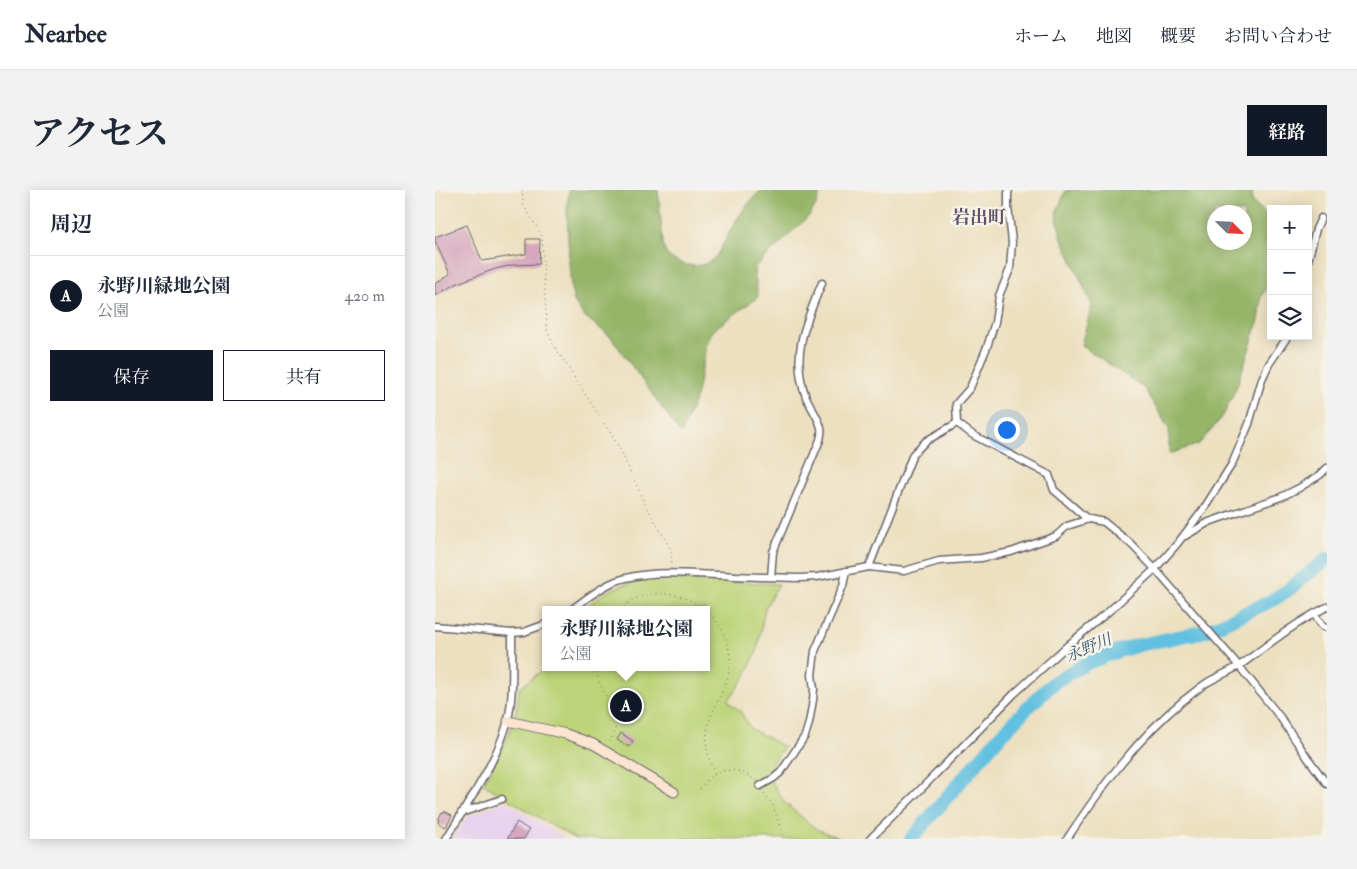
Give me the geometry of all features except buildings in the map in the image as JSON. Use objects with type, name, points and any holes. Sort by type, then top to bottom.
[{"type":"street","points":[[957,423],[956,404],[969,388],[987,347],[995,322],[999,296],[1009,269],[1012,242],[1008,207],[1009,190]]},
{"type":"street","points":[[1311,250],[1321,218]]},
{"type":"street","points":[[771,577],[773,552],[820,440],[821,429],[806,396],[799,357],[802,334],[822,282]]},
{"type":"street","points":[[870,839],[1014,694],[1155,569],[1182,538],[1203,510],[1232,464],[1249,424],[1262,380],[1269,364],[1285,340]]},
{"type":"street","points":[[957,423],[973,435],[1049,475],[1054,490],[1085,517],[1104,522],[1131,544],[1155,569],[1280,716],[1327,784]]},
{"type":"street","points":[[869,567],[913,454],[926,441],[957,423]]},
{"type":"street","points":[[1182,538],[1209,522],[1281,498],[1320,475],[1327,468]]},
{"type":"street","points":[[577,606],[615,582],[632,576],[651,573],[800,578],[817,577],[869,567],[904,571],[939,561],[981,558],[1011,552],[1056,536],[1067,526],[1089,519]]},
{"type":"street","points":[[760,786],[781,772],[805,736],[813,700],[812,675],[815,651],[843,586],[846,571]]},
{"type":"street","points":[[1067,839],[1095,798],[1153,728],[1184,700],[1207,683],[1239,666],[1274,640],[1327,607]]},
{"type":"street","points":[[1314,614],[1323,627],[1327,628]]},
{"type":"street","points":[[435,626],[512,633],[524,632],[542,625]]},
{"type":"street","points":[[446,839],[489,767],[507,721],[512,690],[512,633]]},
{"type":"street","points":[[507,721],[567,734],[593,744],[673,792]]},
{"type":"street","points":[[461,813],[502,799]]},
{"type":"path","points":[[522,190],[523,204],[542,236],[547,330],[553,344],[618,445],[645,504],[671,549],[672,573]]},
{"type":"path","points":[[625,606],[633,600],[649,594],[661,593],[676,595],[700,606]]},
{"type":"path","points":[[710,615],[725,633],[730,662],[728,676],[707,731],[707,753],[715,774]]},
{"type":"path","points":[[596,671],[603,692],[615,713],[617,721],[616,729],[604,749]]},
{"type":"path","points":[[700,789],[707,779],[721,771],[742,772],[755,780],[773,806],[784,839]]},
{"type":"shaded area","points":[[505,801],[566,839],[453,839],[467,817]]},
{"type":"green space","points":[[569,190],[658,190],[663,243],[666,253],[677,262],[696,266],[707,263],[717,255],[742,212],[762,190],[818,190],[818,201],[809,216],[754,268],[758,297],[717,327],[711,334],[707,344],[696,397],[681,434],[611,337],[583,315],[574,301],[569,262],[567,210]]},
{"type":"green space","points":[[1066,190],[1252,190],[1252,201],[1267,214],[1267,287],[1261,297],[1259,320],[1237,386],[1223,416],[1199,444],[1169,454],[1169,429],[1144,388],[1081,345],[1092,305],[1061,236],[1056,213]]},
{"type":"green space","points":[[666,579],[779,584],[765,608],[757,651],[745,677],[728,701],[741,712],[750,728],[784,747],[766,773],[785,803],[816,829],[841,839],[575,839],[483,784],[509,733],[517,708],[519,688],[542,671],[710,671],[710,606],[588,606],[612,589],[642,581]]},
{"type":"waterway","name":"永野川","points":[[911,839],[1000,736],[1056,681],[1085,664],[1115,652],[1206,631],[1271,601],[1327,559]]},
{"type":"place","name":"永野川緑地公園","points":[[626,706]]},
{"type":"district","name":"岩出町","points":[[979,217]]}]
